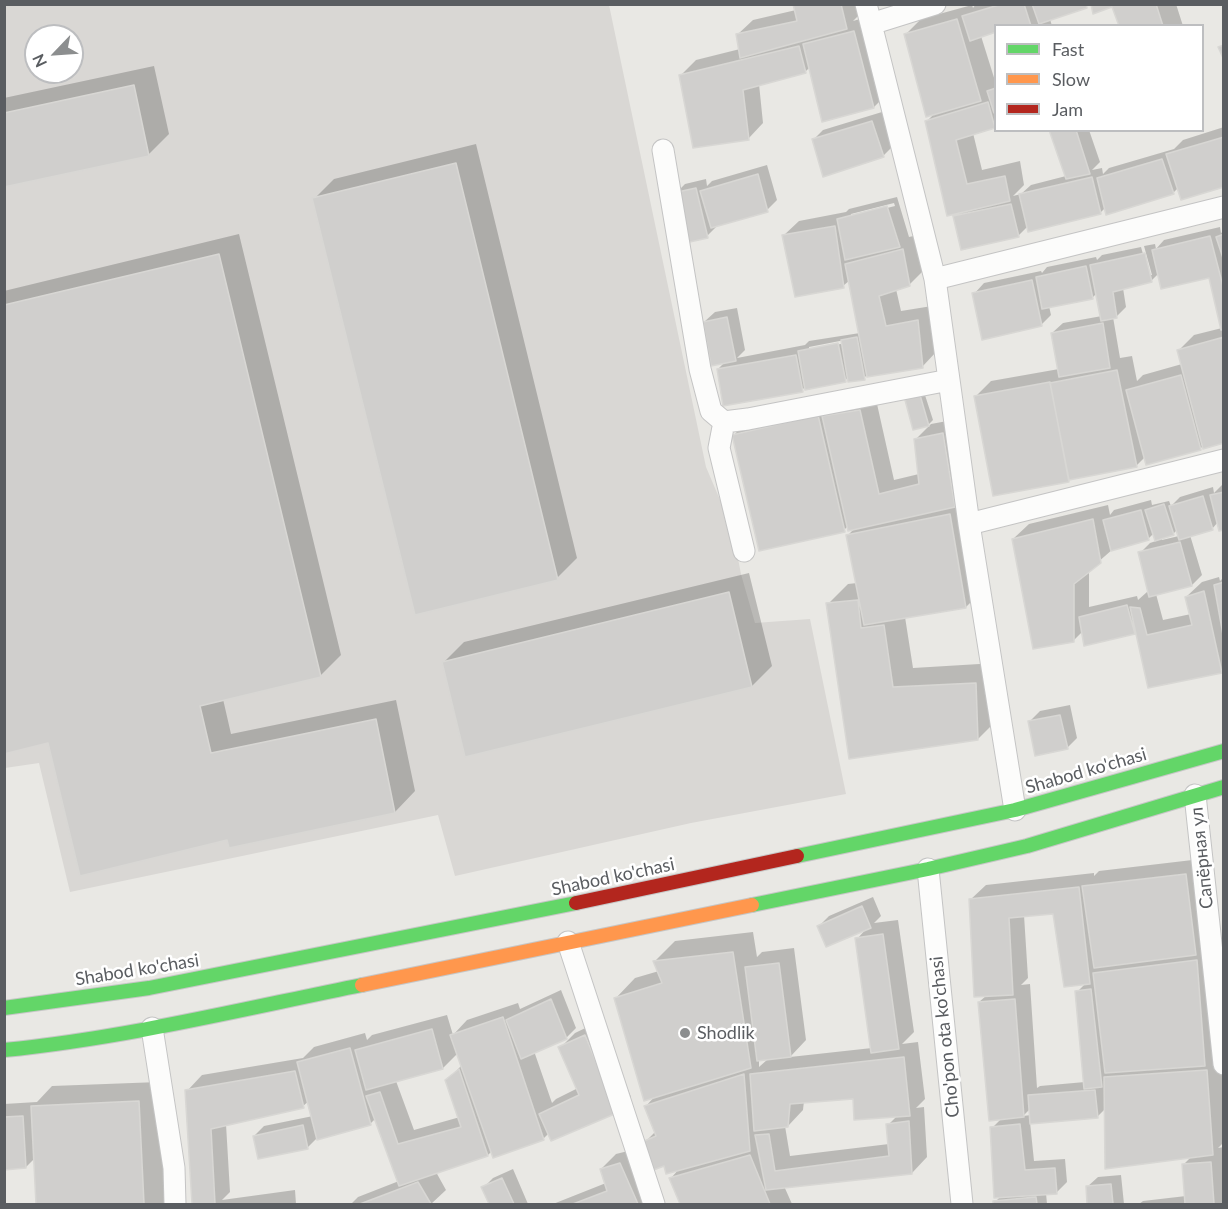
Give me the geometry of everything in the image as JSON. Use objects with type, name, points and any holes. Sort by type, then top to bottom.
[{"type":"main road","name":"Shabod ko'chasi","points":[[4,1008],[149,988],[557,908],[1015,810],[1224,751]]},
{"type":"main road","points":[[4,1050],[152,1028],[928,869],[1027,846],[1224,787]]},
{"type":"street","points":[[935,4],[869,14],[935,279],[969,524],[1015,810]]},
{"type":"street","points":[[663,150],[700,369],[711,411],[724,422],[949,380]]},
{"type":"street","points":[[935,279],[1224,207]]},
{"type":"street","points":[[724,422],[719,448],[744,551]]},
{"type":"street","points":[[969,524],[1224,460]]},
{"type":"street","name":"Сапёрная ул","points":[[1195,795],[1224,1064]]},
{"type":"street","name":"Cho'pon ota ko'chasi","points":[[928,869],[962,1204]]},
{"type":"street","points":[[568,942],[654,1204]]},
{"type":"street","points":[[152,1028],[174,1168],[175,1204]]},
{"type":"shaded area","points":[[4,5],[609,5],[706,467],[732,528],[741,574],[755,623],[810,619],[846,794],[691,823],[455,876],[438,815],[70,892],[39,763],[5,768]]},
{"type":"building","points":[[793,4],[841,4],[847,29],[740,58],[736,34],[797,21]]},
{"type":"building","points":[[1002,4],[1024,4],[1030,24],[994,24],[994,33],[970,41],[962,16]]},
{"type":"building","points":[[1032,4],[1086,4],[1087,8],[1039,24]]},
{"type":"building","points":[[1091,4],[1156,4],[1162,24],[1118,24],[1112,7],[1093,14]]},
{"type":"building","points":[[957,19],[981,101],[926,117],[904,34]]},
{"type":"building","points":[[854,31],[874,108],[822,122],[803,44]]},
{"type":"building","points":[[1224,45],[1224,60],[1218,47]]},
{"type":"building","points":[[799,46],[806,73],[743,90],[749,140],[693,148],[679,75]]},
{"type":"building","points":[[134,85],[149,156],[4,187],[4,113]]},
{"type":"building","points":[[994,89],[994,113],[987,91]]},
{"type":"building","points":[[988,102],[994,128],[956,140],[967,184],[1005,176],[1010,201],[947,216],[925,121]]},
{"type":"building","points":[[872,121],[884,157],[823,177],[812,139]]},
{"type":"building","points":[[1050,132],[1077,132],[1090,174],[1066,179]]},
{"type":"building","points":[[1224,137],[1224,187],[1181,200],[1166,154]]},
{"type":"building","points":[[1162,159],[1174,194],[1106,215],[1097,178]]},
{"type":"building","points":[[456,163],[558,580],[415,615],[312,198]]},
{"type":"building","points":[[758,174],[768,212],[711,228],[700,191]]},
{"type":"building","points":[[1092,177],[1101,214],[1028,232],[1019,194]]},
{"type":"building","points":[[696,188],[708,238],[685,243],[673,193]]},
{"type":"building","points":[[1011,204],[1019,237],[961,250],[953,216]]},
{"type":"building","points":[[887,206],[900,247],[845,260],[837,219]]},
{"type":"building","points":[[835,226],[844,288],[795,297],[782,235]]},
{"type":"building","points":[[1224,234],[1224,261],[1216,237]]},
{"type":"building","points":[[1210,236],[1224,290],[1224,329],[1221,330],[1209,278],[1161,289],[1152,250]]},
{"type":"building","points":[[903,249],[910,286],[879,296],[886,326],[918,320],[923,368],[867,377],[845,264]]},
{"type":"building","points":[[1145,253],[1152,282],[1113,292],[1117,318],[1101,321],[1090,265]]},
{"type":"building","points":[[219,254],[321,677],[200,706],[211,753],[376,719],[395,813],[229,848],[227,840],[80,876],[48,743],[4,754],[4,305]]},
{"type":"building","points":[[1086,266],[1093,299],[1042,309],[1036,277]]},
{"type":"building","points":[[1032,280],[1042,326],[982,340],[972,293]]},
{"type":"building","points":[[727,317],[736,361],[711,366],[703,322]]},
{"type":"building","points":[[1103,323],[1110,368],[1059,377],[1051,333]]},
{"type":"building","points":[[857,337],[865,380],[848,382],[841,340]]},
{"type":"building","points":[[1224,337],[1224,443],[1203,449],[1177,350]]},
{"type":"building","points":[[838,343],[846,382],[805,390],[798,351]]},
{"type":"building","points":[[796,355],[803,392],[723,406],[717,369]]},
{"type":"building","points":[[1117,370],[1137,467],[1069,480],[1050,383]]},
{"type":"building","points":[[1181,375],[1201,450],[1146,465],[1126,390]]},
{"type":"building","points":[[1050,382],[1069,482],[993,496],[974,396]]},
{"type":"building","points":[[920,395],[929,426],[913,430],[905,400]]},
{"type":"building","points":[[860,410],[879,494],[919,484],[914,439],[943,433],[955,507],[848,531],[822,416]]},
{"type":"building","points":[[818,415],[845,532],[759,551],[732,435]]},
{"type":"building","points":[[1224,492],[1224,530],[1219,531],[1210,495]]},
{"type":"building","points":[[1203,496],[1213,530],[1179,540],[1169,506]]},
{"type":"building","points":[[1164,504],[1174,535],[1155,541],[1145,510]]},
{"type":"building","points":[[1141,510],[1149,540],[1111,551],[1103,520]]},
{"type":"building","points":[[950,514],[966,608],[864,625],[846,535]]},
{"type":"building","points":[[1093,519],[1101,563],[1074,584],[1074,642],[1033,649],[1012,539]]},
{"type":"building","points":[[1180,542],[1192,586],[1149,597],[1138,552]]},
{"type":"building","points":[[1224,582],[1224,640],[1214,585]]},
{"type":"building","points":[[1204,591],[1222,673],[1148,688],[1130,607],[1140,608],[1147,635],[1192,625],[1185,597]]},
{"type":"building","points":[[729,592],[752,687],[465,757],[442,662]]},
{"type":"building","points":[[858,600],[861,628],[884,625],[893,687],[976,683],[978,740],[849,759],[826,603]]},
{"type":"building","points":[[1127,605],[1135,634],[1084,646],[1079,617]]},
{"type":"building","points":[[1060,715],[1068,749],[1035,756],[1028,721]]},
{"type":"building","points":[[1186,874],[1196,955],[1094,968],[1082,886]]},
{"type":"building","points":[[1079,887],[1090,984],[1064,987],[1053,914],[1009,918],[1013,995],[974,997],[969,899]]},
{"type":"building","points":[[862,906],[871,928],[826,947],[817,926]]},
{"type":"building","points":[[883,934],[899,1049],[871,1053],[855,938]]},
{"type":"building","name":"Shodlik","points":[[733,952],[751,1068],[644,1101],[614,998],[662,983],[653,961]]},
{"type":"building","points":[[1197,960],[1205,1066],[1105,1073],[1093,973]]},
{"type":"building","points":[[779,963],[791,1057],[757,1061],[745,967]]},
{"type":"building","points":[[1091,989],[1102,1087],[1084,1089],[1075,991]]},
{"type":"building","points":[[551,999],[567,1039],[521,1059],[506,1020]]},
{"type":"building","points":[[1015,999],[1024,1117],[989,1121],[978,1002]]},
{"type":"building","points":[[503,1017],[544,1140],[493,1158],[450,1035]]},
{"type":"building","points":[[432,1029],[443,1069],[366,1090],[355,1050]]},
{"type":"building","points":[[585,1035],[617,1113],[551,1141],[539,1114],[579,1095],[558,1047]]},
{"type":"building","points":[[350,1048],[371,1125],[317,1140],[297,1062]]},
{"type":"building","points":[[904,1057],[910,1116],[854,1120],[853,1099],[790,1104],[788,1127],[754,1131],[750,1074]]},
{"type":"building","points":[[459,1069],[488,1156],[399,1186],[366,1096],[380,1092],[398,1144],[461,1127],[445,1080]]},
{"type":"building","points":[[1207,1070],[1213,1155],[1105,1169],[1104,1077]]},
{"type":"building","points":[[295,1071],[304,1108],[211,1129],[215,1204],[192,1204],[185,1090]]},
{"type":"building","points":[[744,1074],[750,1151],[666,1174],[664,1166],[651,1171],[642,1142],[656,1136],[644,1106]]},
{"type":"building","points":[[1095,1090],[1098,1118],[1030,1124],[1028,1095]]},
{"type":"building","points":[[139,1101],[144,1204],[36,1204],[31,1106]]},
{"type":"building","points":[[23,1116],[26,1168],[4,1170],[4,1117]]},
{"type":"building","points":[[909,1121],[912,1174],[766,1190],[755,1135],[769,1134],[775,1171],[889,1156],[886,1124]]},
{"type":"building","points":[[1020,1124],[1025,1170],[1055,1168],[1057,1194],[994,1198],[990,1127]]},
{"type":"building","points":[[303,1125],[308,1149],[258,1159],[253,1136]]},
{"type":"building","points":[[750,1155],[770,1204],[680,1204],[669,1178]]},
{"type":"building","points":[[1211,1162],[1214,1204],[1185,1204],[1182,1164]]},
{"type":"building","points":[[620,1163],[638,1204],[573,1204],[607,1191],[600,1169]]},
{"type":"building","points":[[502,1178],[514,1204],[489,1204],[481,1187]]},
{"type":"building","points":[[418,1182],[431,1204],[360,1204]]},
{"type":"building","points":[[1111,1184],[1113,1204],[1087,1204],[1086,1186]]},
{"type":"building","points":[[1036,1197],[1037,1204],[993,1204],[993,1201]]},
{"type":"traffic: fast","points":[[797,856],[1015,810],[1224,751]]},
{"type":"traffic: fast","points":[[752,905],[1027,846],[1224,787]]},
{"type":"traffic: fast","points":[[4,1008],[149,988],[576,903]]},
{"type":"traffic: fast","points":[[4,1050],[139,1030],[362,985]]},
{"type":"traffic: slow","points":[[362,985],[752,905]]},
{"type":"traffic: jam","points":[[576,903],[797,856]]},
{"type":"place","name":"Shodlik","points":[[685,1033]]}]
